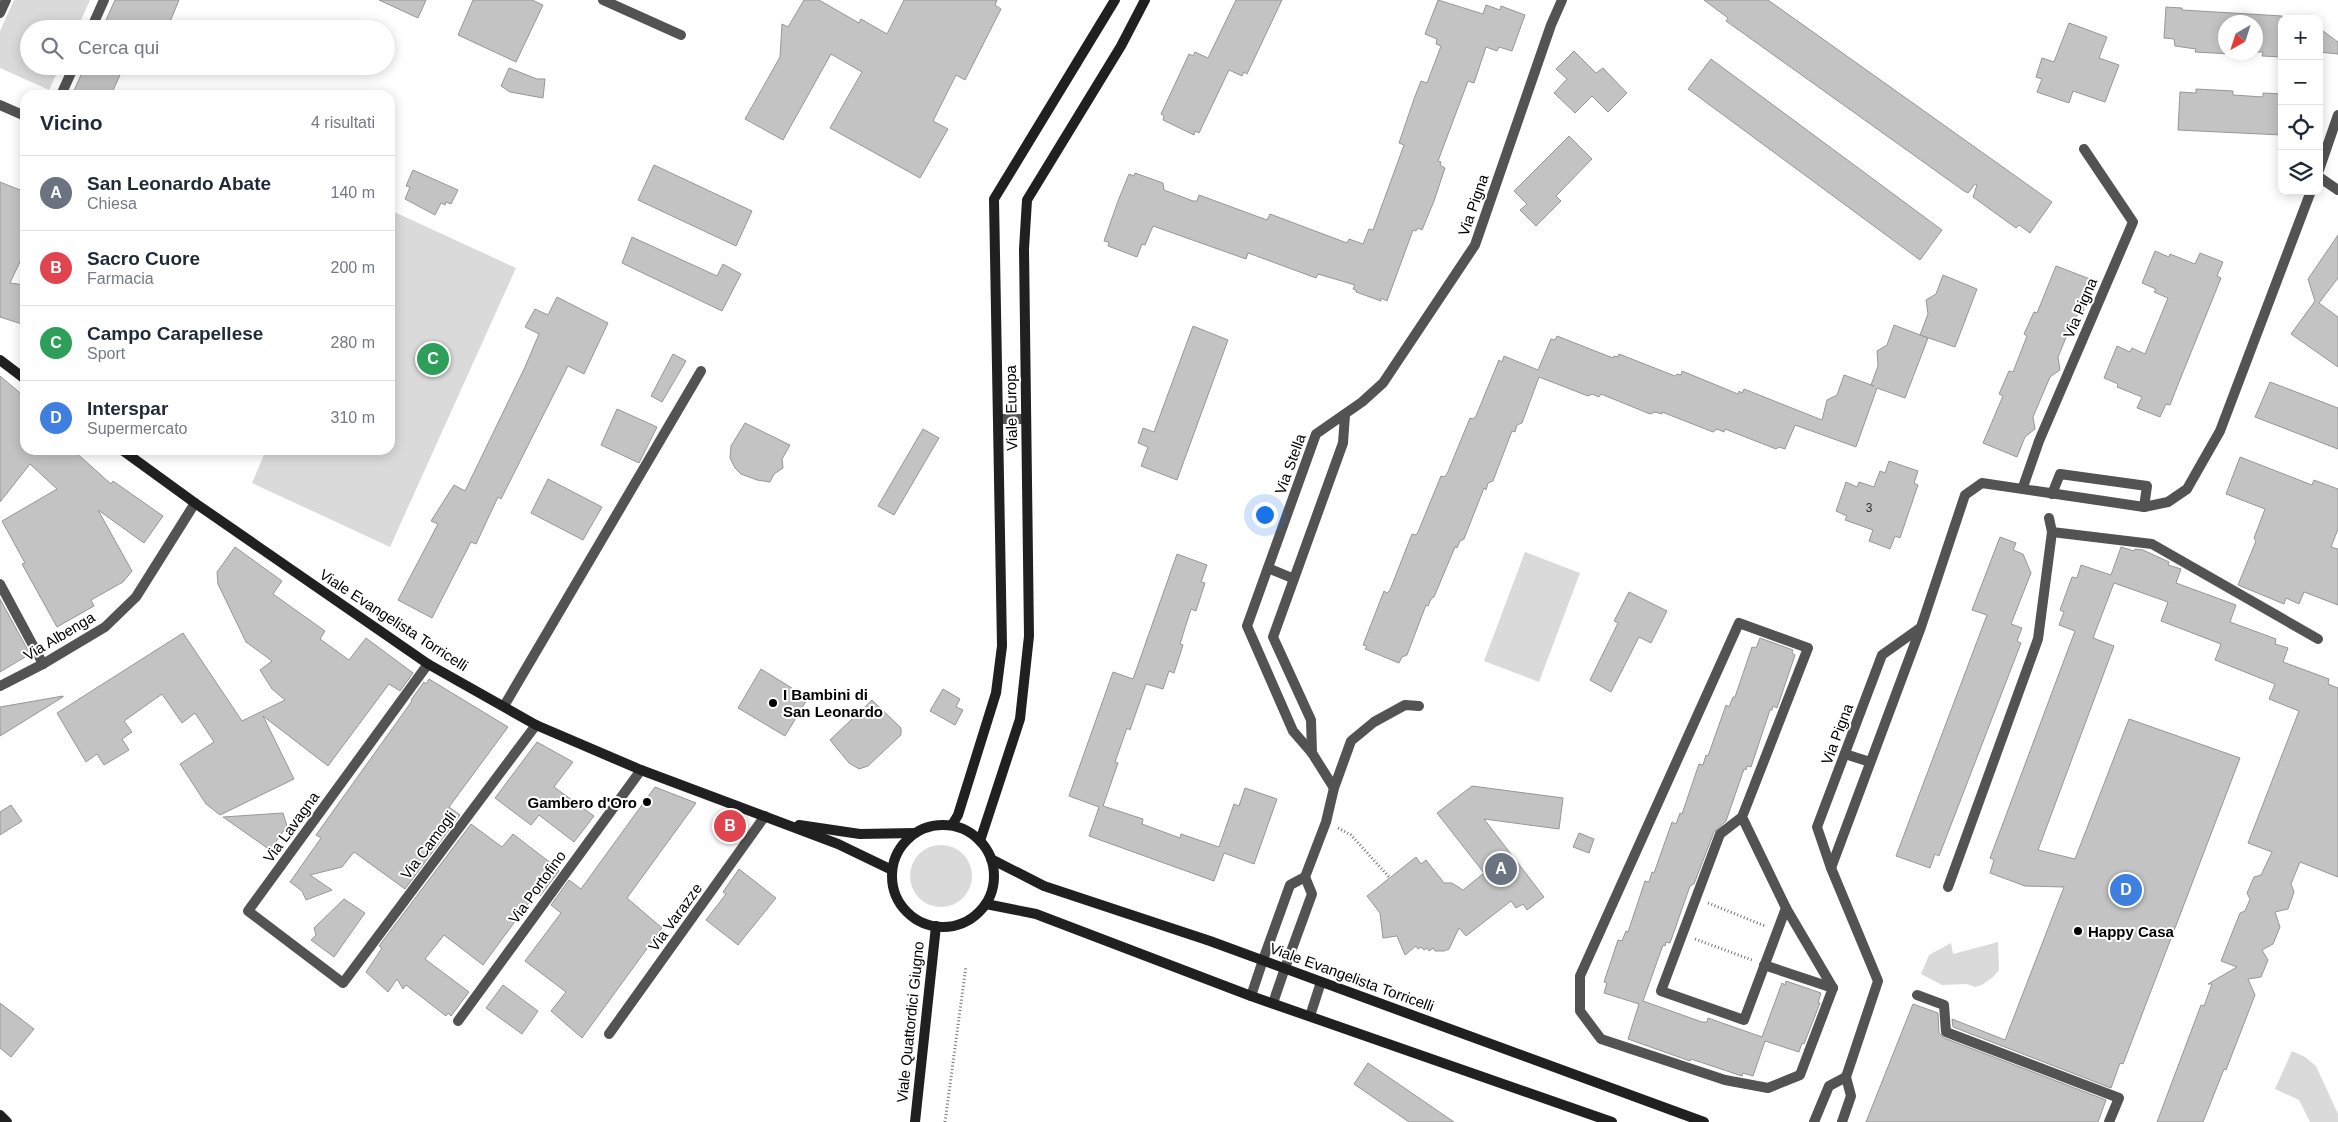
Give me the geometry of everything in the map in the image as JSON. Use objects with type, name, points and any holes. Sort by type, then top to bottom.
[{"type":"street","points":[[0,13],[6,0]]},
{"type":"street","points":[[95,20],[104,0]]},
{"type":"street","points":[[603,0],[681,35]]},
{"type":"street","name":"Viale Europa","points":[[952,825],[960,810],[996,693],[1002,646],[994,199],[1115,0]]},
{"type":"street","name":"Viale Europa","points":[[980,841],[1020,719],[1029,636],[1024,249],[1027,200],[1121,46],[1145,0]]},
{"type":"street","name":"Via Pigna","points":[[1345,415],[1383,383],[1475,245],[1551,25],[1562,0]]},
{"type":"street","points":[[63,90],[70,75]]},
{"type":"street","points":[[0,105],[20,114]]},
{"type":"street","points":[[2323,159],[2338,116]]},
{"type":"street","name":"Via Pigna","points":[[2023,487],[2039,441],[2133,222],[2084,148]]},
{"type":"street","points":[[2323,181],[2338,190]]},
{"type":"street","points":[[1831,868],[1921,627],[1965,496],[1982,483],[2023,487],[2052,494],[2144,507],[2168,502],[2187,489],[2220,431],[2309,195]]},
{"type":"street","points":[[0,360],[20,374]]},
{"type":"street","points":[[504,706],[702,371]]},
{"type":"street","points":[[1312,753],[1311,720],[1273,637],[1292,578],[1343,442],[1345,415]]},
{"type":"street","name":"Via Stella","points":[[1334,788],[1312,753],[1293,731],[1247,626],[1316,434],[1345,415]]},
{"type":"street","points":[[998,418],[1026,419]]},
{"type":"street","name":"Viale Evangelista Torricelli","points":[[129,455],[428,664],[536,725],[641,770],[856,852],[892,870]]},
{"type":"street","points":[[2052,494],[2060,474],[2147,486],[2144,507]]},
{"type":"street","name":"Via Albenga","points":[[0,686],[43,664],[105,627],[136,597],[195,503]]},
{"type":"street","points":[[1948,887],[2038,639],[2052,532],[2049,518]]},
{"type":"street","points":[[2052,532],[2152,544],[2318,639]]},
{"type":"street","points":[[1268,568],[1292,578]]},
{"type":"street","points":[[0,584],[43,664]]},
{"type":"street","points":[[1786,908],[1744,1020],[1661,991],[1720,834],[1742,817],[1808,648],[1739,623],[1580,976],[1580,1011],[1601,1039],[1725,1080],[1768,1088],[1800,1075],[1833,988]]},
{"type":"street","name":"Via Pigna","points":[[1842,1122],[1851,1096],[1846,1077],[1878,981],[1831,868],[1817,827],[1882,655],[1921,627]]},
{"type":"street","name":"Via Lavagna","points":[[344,983],[248,911],[428,664]]},
{"type":"street","points":[[1251,996],[1290,885],[1305,877],[1326,822],[1334,788],[1351,741],[1374,722],[1405,705],[1419,706]]},
{"type":"street","name":"Via Camogli","points":[[344,983],[536,725]]},
{"type":"street","points":[[1845,754],[1870,762]]},
{"type":"street","name":"Via Portofino","points":[[458,1021],[641,770]]},
{"type":"street","name":"Via Varazze","points":[[609,1034],[765,816]]},
{"type":"street","points":[[1742,817],[1786,908],[1833,988]]},
{"type":"street","name":"Viale Evangelista Torricelli","points":[[780,822],[860,834],[915,833],[926,827],[952,825]]},
{"type":"street","points":[[915,833],[904,843],[896,856],[892,870],[893,887],[899,903],[911,916],[926,924],[942,927],[959,924],[974,916],[986,904],[992,890],[994,875],[991,859],[980,841],[964,829],[952,825]]},
{"type":"street","name":"Viale Evangelista Torricelli","points":[[991,859],[1044,886],[1263,960],[1704,1122]]},
{"type":"street","points":[[1273,1003],[1312,894],[1305,877]]},
{"type":"street","points":[[986,904],[1036,914],[1251,996],[1612,1122]]},
{"type":"street","name":"Viale Quattordici Giugno","points":[[914,1122],[936,926]]},
{"type":"street","points":[[1764,965],[1833,988]]},
{"type":"street","points":[[1310,1016],[1321,982]]},
{"type":"street","points":[[1917,995],[1944,1005],[1946,1032],[2119,1098],[2109,1122]]},
{"type":"street","points":[[1814,1122],[1829,1086],[1846,1077]]},
{"type":"street","points":[[0,1115],[7,1122]]},
{"type":"path","points":[[1326,822],[1351,835],[1390,878]]},
{"type":"path","points":[[1696,898],[1777,931]]},
{"type":"path","points":[[1682,934],[1764,965]]},
{"type":"path","points":[[945,1122],[966,966]]},
{"type":"shaded area","points":[[14,0],[90,0],[81,20],[20,20],[20,75],[56,75],[49,90],[0,68],[0,31]]},
{"type":"shaded area","points":[[395,212],[516,268],[390,547],[252,483],[264,455],[395,455]]},
{"type":"shaded area","points":[[1525,552],[1580,573],[1539,682],[1484,661]]},
{"type":"shaded area","points":[[935,845],[947,845],[963,854],[970,864],[972,876],[970,888],[963,898],[947,907],[935,907],[924,902],[915,893],[910,882],[910,870],[915,859],[924,850]]},
{"type":"shaded area","points":[[1998,942],[1999,970],[1982,985],[1975,987],[1967,984],[1942,985],[1921,974],[1929,955],[1951,943],[1953,954]]},
{"type":"shaded area","points":[[2292,1051],[2305,1057],[2316,1066],[2338,1114],[2338,1122],[2310,1122],[2299,1100],[2275,1089]]},
{"type":"building","points":[[115,0],[179,0],[171,20],[106,20]]},
{"type":"building","points":[[379,0],[426,0],[418,18]]},
{"type":"building","points":[[473,0],[532,0],[543,5],[516,62],[458,35]]},
{"type":"building","points":[[804,0],[819,0],[859,23],[861,19],[887,34],[904,0],[997,0],[995,5],[1001,9],[965,80],[956,75],[933,121],[948,129],[920,178],[830,128],[862,72],[831,54],[783,140],[745,119],[780,57],[782,24],[788,27]]},
{"type":"building","points":[[1236,0],[1282,0],[1247,74],[1244,72],[1242,76],[1229,70],[1199,133],[1195,131],[1194,135],[1163,120],[1164,116],[1161,114],[1189,54],[1193,56],[1195,52],[1208,58]]},
{"type":"building","points":[[1438,0],[1483,14],[1486,5],[1500,10],[1501,6],[1525,15],[1512,51],[1499,47],[1497,51],[1486,47],[1474,83],[1468,81],[1438,161],[1445,168],[1434,201],[1422,230],[1418,228],[1416,231],[1413,230],[1387,301],[1381,298],[1381,301],[1356,292],[1353,289],[1355,285],[1318,274],[1316,278],[1248,253],[1246,259],[1153,226],[1145,245],[1142,244],[1137,257],[1108,246],[1109,242],[1104,241],[1129,174],[1134,176],[1135,173],[1163,183],[1164,190],[1193,201],[1197,201],[1199,195],[1267,220],[1270,214],[1347,243],[1349,239],[1363,244],[1369,229],[1373,230],[1404,145],[1399,143],[1421,81],[1427,83],[1441,46],[1436,44],[1437,39],[1425,34]]},
{"type":"building","points":[[1704,0],[1768,0],[2052,202],[2030,233],[2019,225],[2016,228],[1973,197],[1977,185],[1975,184],[1968,193],[1964,191],[1726,21],[1728,18]]},
{"type":"building","points":[[2166,7],[2182,8],[2182,10],[2278,16],[2278,57],[2263,56],[2263,15],[2218,15],[2218,53],[2195,52],[2196,49],[2175,46],[2174,39],[2164,38]]},
{"type":"building","points":[[2069,23],[2107,37],[2099,58],[2119,65],[2105,102],[2073,91],[2069,103],[2037,92],[2042,79],[2036,77],[2042,58],[2054,62]]},
{"type":"building","points":[[2323,31],[2338,42],[2338,54],[2323,52]]},
{"type":"building","points":[[1574,51],[1596,73],[1603,68],[1627,93],[1608,112],[1592,96],[1575,113],[1554,93],[1567,79],[1556,69]]},
{"type":"building","points":[[1711,59],[1942,230],[1920,260],[1688,89]]},
{"type":"building","points":[[509,68],[537,79],[545,79],[543,98],[510,92],[501,86]]},
{"type":"building","points":[[81,75],[120,75],[113,90],[74,90]]},
{"type":"building","points":[[2196,89],[2233,91],[2233,95],[2263,97],[2263,93],[2278,94],[2278,135],[2178,130],[2180,92],[2196,93]]},
{"type":"building","points":[[1569,136],[1592,159],[1556,196],[1561,201],[1536,226],[1520,210],[1527,204],[1514,191]]},
{"type":"building","points":[[654,165],[752,211],[736,246],[638,200]]},
{"type":"building","points":[[413,170],[458,190],[451,204],[446,202],[445,205],[441,203],[435,215],[405,199],[410,187],[406,186]]},
{"type":"building","points":[[0,182],[20,190],[20,262],[10,283],[20,284],[20,323],[0,317]]},
{"type":"building","points":[[2338,235],[2338,278],[2319,303],[2338,317],[2338,367],[2291,334],[2315,301],[2308,279]]},
{"type":"building","points":[[632,237],[717,276],[723,264],[741,274],[722,311],[622,263]]},
{"type":"building","points":[[2155,251],[2169,257],[2170,254],[2195,264],[2200,253],[2223,262],[2217,276],[2221,278],[2170,405],[2166,404],[2160,417],[2137,408],[2142,397],[2117,387],[2118,384],[2104,378],[2117,346],[2130,352],[2132,348],[2145,354],[2168,298],[2154,292],[2156,289],[2142,283]]},
{"type":"building","points":[[2056,266],[2090,279],[2082,298],[2084,310],[2074,318],[2058,357],[2060,370],[2050,377],[2033,417],[2035,429],[2025,437],[2017,457],[1983,443],[2003,396],[1999,394],[2009,371],[2013,372],[2027,336],[2024,334],[2034,312],[2037,313]]},
{"type":"building","points":[[1943,275],[1977,289],[1955,347],[1920,335],[1928,314],[1926,300],[1936,294]]},
{"type":"building","points":[[557,297],[608,323],[584,374],[568,366],[501,499],[498,497],[476,544],[471,542],[432,618],[398,600],[438,524],[431,521],[454,485],[465,491],[525,367],[539,334],[525,327],[535,309],[548,315]]},
{"type":"building","points":[[1894,325],[1928,338],[1905,398],[1877,388],[1856,447],[1795,425],[1785,449],[1779,447],[1776,449],[1725,429],[1724,432],[1717,429],[1713,432],[1662,412],[1662,414],[1655,412],[1650,414],[1601,394],[1599,397],[1592,394],[1588,396],[1539,377],[1522,423],[1517,425],[1515,432],[1512,431],[1493,481],[1488,483],[1486,490],[1484,488],[1464,539],[1460,541],[1457,548],[1455,547],[1434,597],[1428,606],[1426,605],[1407,655],[1402,657],[1399,663],[1365,649],[1367,646],[1363,645],[1384,591],[1387,593],[1390,590],[1412,534],[1416,535],[1418,532],[1441,476],[1444,477],[1447,474],[1470,418],[1473,419],[1476,416],[1499,360],[1502,362],[1504,356],[1538,370],[1551,339],[1555,340],[1557,336],[1613,358],[1614,356],[1618,357],[1619,354],[1675,376],[1677,374],[1681,375],[1682,371],[1738,394],[1739,391],[1742,393],[1744,389],[1822,420],[1827,400],[1837,395],[1844,375],[1871,385],[1878,366],[1877,351],[1887,345]]},
{"type":"building","points":[[1193,326],[1228,340],[1177,480],[1141,466],[1148,447],[1138,443],[1143,428],[1154,432]]},
{"type":"building","points":[[673,354],[686,361],[662,402],[651,396]]},
{"type":"building","points":[[0,376],[20,393],[20,455],[79,455],[111,484],[113,481],[163,516],[144,543],[98,510],[132,571],[123,582],[91,600],[94,606],[57,627],[22,564],[25,563],[2,521],[57,489],[30,464],[0,502]]},
{"type":"building","points":[[2270,382],[2338,408],[2338,449],[2255,417]]},
{"type":"building","points":[[617,409],[657,427],[639,463],[601,445]]},
{"type":"building","points":[[745,423],[790,445],[782,459],[783,468],[774,474],[770,482],[757,480],[741,474],[735,468],[730,458],[731,446]]},
{"type":"building","points":[[923,429],[939,438],[894,515],[878,506]]},
{"type":"building","points":[[2240,457],[2312,485],[2314,480],[2338,489],[2338,529],[2331,547],[2338,549],[2338,605],[2304,592],[2299,604],[2286,598],[2284,604],[2238,585],[2256,541],[2254,538],[2265,509],[2226,494]]},
{"type":"building","points":[[1889,461],[1918,471],[1914,483],[1918,485],[1900,538],[1895,536],[1890,549],[1869,541],[1873,530],[1845,520],[1847,516],[1836,511],[1846,482],[1857,487],[1859,482],[1874,487],[1880,471],[1885,473]]},
{"type":"building","points":[[548,479],[602,507],[583,540],[531,513]]},
{"type":"building","points":[[2000,537],[2016,543],[2013,550],[2023,554],[2031,573],[2011,624],[2022,628],[2017,641],[2021,643],[1939,856],[1935,854],[1930,868],[1896,856],[1987,615],[1972,610]]},
{"type":"building","points":[[235,547],[282,581],[273,594],[325,631],[320,639],[349,660],[366,638],[413,673],[400,691],[389,684],[328,766],[263,716],[294,779],[220,815],[206,804],[180,764],[214,742],[195,713],[182,723],[162,694],[124,721],[132,732],[122,739],[129,750],[104,765],[97,754],[86,762],[57,713],[183,633],[242,721],[285,700],[272,689],[260,670],[272,661],[246,642],[218,584],[217,572]]},
{"type":"building","points":[[2121,547],[2134,551],[2135,549],[2143,550],[2169,562],[2168,565],[2181,569],[2176,583],[2236,605],[2230,622],[2276,639],[2275,644],[2288,648],[2283,662],[2329,679],[2328,684],[2338,688],[2338,877],[2300,862],[2291,884],[2294,892],[2288,909],[2275,912],[2280,927],[2273,944],[2262,950],[2268,960],[2261,977],[2248,979],[2255,995],[2226,1070],[2224,1069],[2203,1122],[2157,1122],[2201,1005],[2204,1006],[2212,984],[2208,984],[2237,967],[2221,961],[2240,913],[2245,911],[2250,899],[2247,893],[2254,877],[2261,875],[2272,852],[2248,843],[2299,711],[2269,699],[2275,684],[2215,660],[2221,644],[2161,621],[2168,602],[2114,583],[2093,638],[2114,646],[2038,850],[2075,859],[2129,719],[2240,758],[2123,1064],[2120,1063],[2111,1088],[1953,1027],[1952,1019],[2005,1040],[2064,887],[2025,886],[1990,873],[1994,860],[1990,858],[2075,631],[2059,625],[2064,612],[2060,610],[2072,577],[2077,578],[2081,565],[2111,575]]},
{"type":"building","points":[[1177,554],[1207,565],[1201,582],[1205,583],[1196,611],[1191,609],[1180,644],[1183,645],[1174,673],[1169,671],[1163,689],[1146,684],[1130,730],[1127,728],[1115,762],[1118,763],[1103,806],[1143,819],[1142,824],[1180,838],[1181,834],[1219,847],[1234,804],[1239,806],[1245,788],[1277,799],[1254,864],[1224,853],[1214,881],[1089,836],[1099,807],[1069,796],[1113,672],[1133,679]]},
{"type":"building","points":[[1629,592],[1667,611],[1651,643],[1639,637],[1611,692],[1590,680],[1618,623],[1614,621]]},
{"type":"building","points":[[0,599],[30,654],[0,672]]},
{"type":"building","points":[[1760,638],[1793,650],[1792,653],[1795,655],[1777,708],[1773,706],[1772,710],[1770,710],[1751,767],[1747,766],[1746,770],[1744,769],[1726,821],[1714,832],[1694,884],[1690,886],[1670,943],[1666,942],[1665,946],[1663,945],[1643,1001],[1702,1022],[1707,1022],[1708,1018],[1762,1037],[1782,983],[1785,985],[1786,981],[1821,993],[1818,1003],[1820,1003],[1799,1052],[1765,1041],[1753,1076],[1743,1073],[1742,1076],[1691,1059],[1690,1061],[1628,1039],[1639,1004],[1604,993],[1607,983],[1604,982],[1618,940],[1622,941],[1626,931],[1628,932],[1645,881],[1649,882],[1652,872],[1654,873],[1672,822],[1676,824],[1680,813],[1682,814],[1699,764],[1703,765],[1706,755],[1708,756],[1726,705],[1729,707],[1733,697],[1735,697],[1752,647],[1756,648]]},
{"type":"building","name":"I Bambini di San Leonardo","points":[[761,669],[808,698],[785,736],[738,708]]},
{"type":"building","points":[[429,679],[508,727],[449,807],[460,815],[405,889],[354,852],[342,867],[310,875],[332,890],[306,900],[302,891],[290,882],[321,838],[316,835],[424,682],[426,684]]},
{"type":"building","points":[[943,689],[960,699],[956,707],[963,710],[955,725],[930,711]]},
{"type":"building","points":[[63,697],[0,736],[0,707]]},
{"type":"building","points":[[872,700],[901,728],[901,735],[868,766],[859,769],[849,763],[830,740]]},
{"type":"building","points":[[537,742],[573,762],[554,787],[594,816],[574,842],[539,815],[531,825],[495,798]]},
{"type":"building","points":[[1472,786],[1563,798],[1559,829],[1484,819],[1544,897],[1527,910],[1523,904],[1516,908],[1511,901],[1466,936],[1459,928],[1449,949],[1435,951],[1433,948],[1429,951],[1427,948],[1424,950],[1421,947],[1418,949],[1416,946],[1405,955],[1397,936],[1383,938],[1380,913],[1367,896],[1416,857],[1421,864],[1426,860],[1444,883],[1452,883],[1463,890],[1484,873],[1437,813]]},
{"type":"building","points":[[655,787],[696,803],[627,898],[662,928],[582,1038],[551,1011],[566,992],[525,961],[561,913],[551,905],[569,880],[581,889]]},
{"type":"building","points":[[11,805],[22,821],[0,835],[0,812]]},
{"type":"building","points":[[283,813],[287,826],[270,850],[223,817]]},
{"type":"building","points":[[471,824],[502,847],[513,834],[559,871],[540,896],[536,893],[483,965],[444,935],[425,959],[469,992],[451,1016],[448,1013],[446,1016],[406,985],[403,989],[397,979],[388,992],[366,972],[382,948],[379,946]]},
{"type":"building","points":[[1579,833],[1594,839],[1589,853],[1573,847]]},
{"type":"building","points":[[739,869],[776,898],[738,945],[706,920],[726,894],[723,892]]},
{"type":"building","points":[[344,899],[365,913],[334,957],[311,940],[316,935],[314,928]]},
{"type":"building","points":[[503,985],[538,1011],[522,1034],[486,1008]]},
{"type":"building","points":[[0,1003],[34,1029],[11,1057],[0,1048]]},
{"type":"building","points":[[1913,1004],[1938,1013],[1939,1033],[1944,1038],[2106,1100],[2098,1122],[1866,1122]]},
{"type":"building","points":[[1368,1063],[1454,1122],[1409,1122],[1354,1084]]},
{"type":"place","name":"Campo Carapellese","points":[[433,359]]},
{"type":"place","name":"I Bambini di San Leonardo","points":[[773,703]]},
{"type":"place","name":"Gambero d'Oro","points":[[647,802]]},
{"type":"place","name":"Sacro Cuore","points":[[730,826]]},
{"type":"place","name":"San Leonardo Abate","points":[[1501,869]]},
{"type":"place","name":"Interspar","points":[[2126,890]]},
{"type":"place","name":"Happy Casa","points":[[2078,931]]}]
